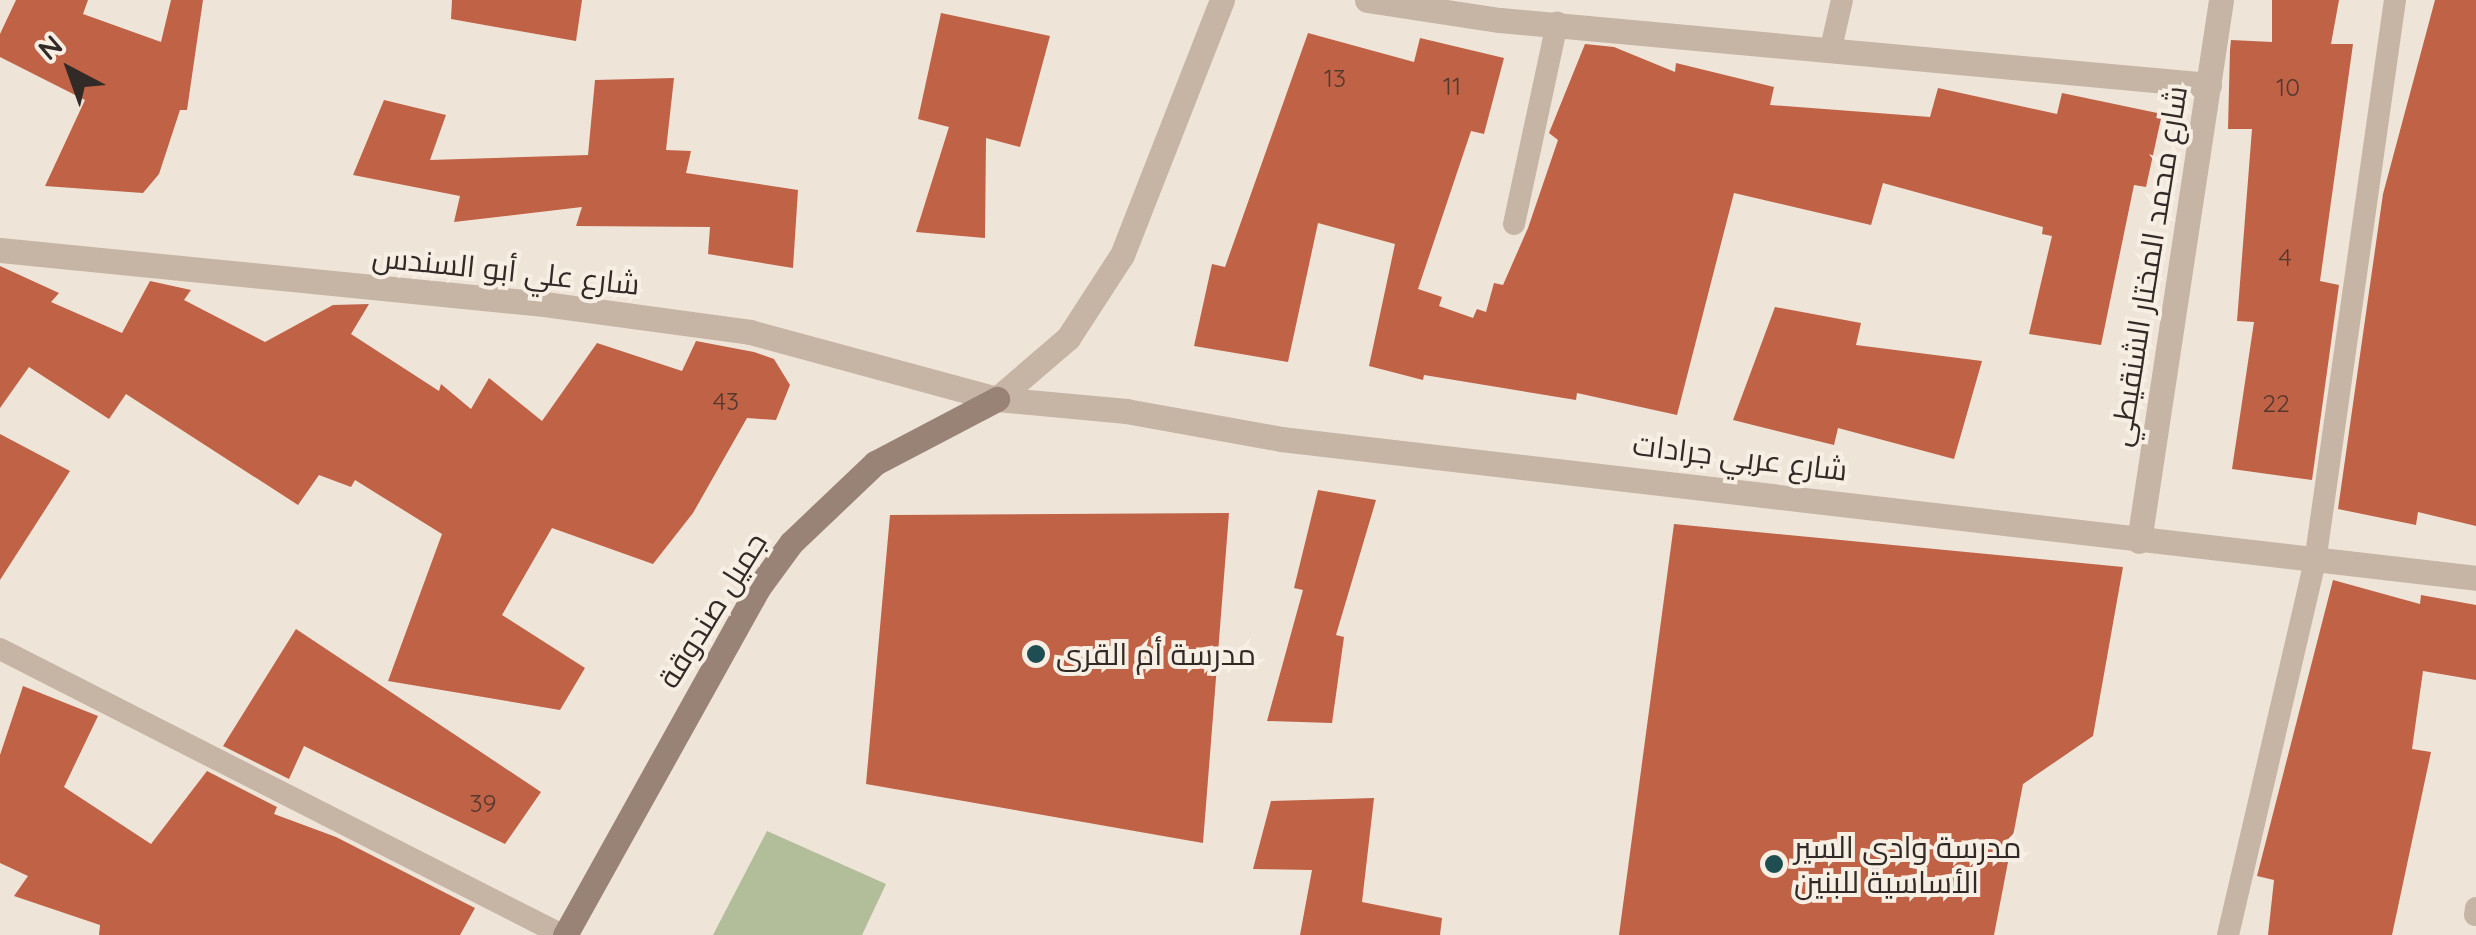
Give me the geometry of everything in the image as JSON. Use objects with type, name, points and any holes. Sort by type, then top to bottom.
[{"type":"main road","name":"جميل صندوقة","points":[[564,935],[758,588],[791,543],[875,463],[998,399]]},
{"type":"street","points":[[998,399],[1068,338],[1122,254],[1222,0]]},
{"type":"street","points":[[1367,0],[1503,10],[1556,23],[2209,86]]},
{"type":"street","name":"شارع محمد المختار الشنقيطي","points":[[2139,541],[2221,0]]},
{"type":"street","name":"شارع علي أبو السندس","points":[[0,250],[544,304],[750,332],[998,399]]},
{"type":"street","name":"شارع عربي جرادات","points":[[998,399],[2139,541],[2476,578]]},
{"type":"lane","points":[[1831,48],[1842,0]]},
{"type":"lane","points":[[2228,935],[2315,562],[2394,0]]},
{"type":"lane","points":[[1514,224],[1556,23]]},
{"type":"lane","points":[[0,649],[564,935]]},
{"type":"green space","points":[[767,831],[886,884],[862,935],[713,935]]},
{"type":"building","points":[[16,0],[88,0],[83,14],[161,42],[171,0],[203,0],[187,110],[180,110],[159,174],[143,193],[45,186],[85,100],[0,57],[0,34]]},
{"type":"building","points":[[452,0],[582,0],[576,41],[451,19]]},
{"type":"building","points":[[2272,0],[2339,0],[2331,44],[2353,44],[2320,281],[2339,285],[2312,480],[2232,469],[2254,322],[2237,321],[2252,129],[2228,129],[2230,50],[2231,40],[2272,42]]},
{"type":"building","points":[[2435,0],[2476,0],[2476,526],[2418,512],[2416,525],[2338,509],[2383,194]]},
{"type":"building","points":[[941,13],[1050,36],[1020,147],[986,138],[985,238],[916,232],[949,127],[918,119]]},
{"type":"building","points":[[1308,33],[1414,62],[1420,38],[1504,58],[1484,134],[1471,131],[1418,289],[1442,297],[1439,306],[1473,318],[1477,309],[1486,312],[1494,283],[1503,285],[1528,228],[1558,140],[1549,133],[1585,44],[1614,47],[1675,72],[1676,63],[1774,87],[1770,105],[1930,117],[1938,88],[2057,114],[2062,93],[2162,114],[2146,187],[2134,185],[2101,345],[2029,334],[2052,236],[2042,234],[2043,227],[1883,183],[1871,225],[1734,193],[1677,415],[1577,393],[1576,400],[1424,375],[1423,380],[1369,366],[1395,244],[1318,223],[1288,362],[1194,346],[1212,264],[1225,267]]},
{"type":"building","points":[[674,78],[666,150],[691,151],[686,173],[798,190],[793,268],[708,254],[710,227],[576,226],[582,207],[454,222],[460,196],[353,175],[384,100],[446,115],[430,160],[588,155],[595,80]]},
{"type":"building","points":[[0,266],[59,293],[51,302],[122,333],[150,281],[191,290],[184,300],[265,342],[333,305],[369,304],[351,334],[439,391],[441,384],[471,409],[489,378],[542,421],[597,343],[682,371],[696,341],[754,352],[774,359],[790,385],[776,420],[747,418],[693,513],[653,564],[552,528],[502,615],[585,668],[560,710],[388,681],[442,534],[355,480],[351,487],[319,475],[298,505],[126,394],[109,419],[29,367],[0,408]]},
{"type":"building","points":[[1775,307],[1861,323],[1856,345],[1982,361],[1954,459],[1838,428],[1834,445],[1733,420]]},
{"type":"building","points":[[0,434],[70,471],[0,580]]},
{"type":"building","points":[[1318,490],[1376,500],[1336,635],[1344,637],[1332,723],[1267,721],[1303,590],[1294,588]]},
{"type":"building","points":[[1229,513],[1203,843],[866,784],[890,515]]},
{"type":"building","points":[[1674,524],[2123,567],[2093,736],[2023,784],[1994,935],[1619,935]]},
{"type":"building","points":[[2333,580],[2420,604],[2421,595],[2476,605],[2476,680],[2423,671],[2412,749],[2431,752],[2392,935],[2268,935],[2274,880],[2257,876]]},
{"type":"building","points":[[296,629],[541,792],[505,844],[304,746],[289,779],[223,746]]},
{"type":"building","points":[[23,686],[98,716],[64,787],[151,844],[207,771],[277,807],[274,814],[336,837],[475,908],[460,935],[99,935],[100,925],[14,896],[28,876],[0,863],[0,755]]},
{"type":"building","points":[[1374,798],[1362,902],[1442,918],[1440,935],[1300,935],[1312,870],[1253,869],[1271,801]]},
{"type":"place","name":"مدرسة أم القرى","points":[[1036,654]]},
{"type":"place","name":"مدرسة وادي السير الأساسية للبنين","points":[[1774,864]]}]
